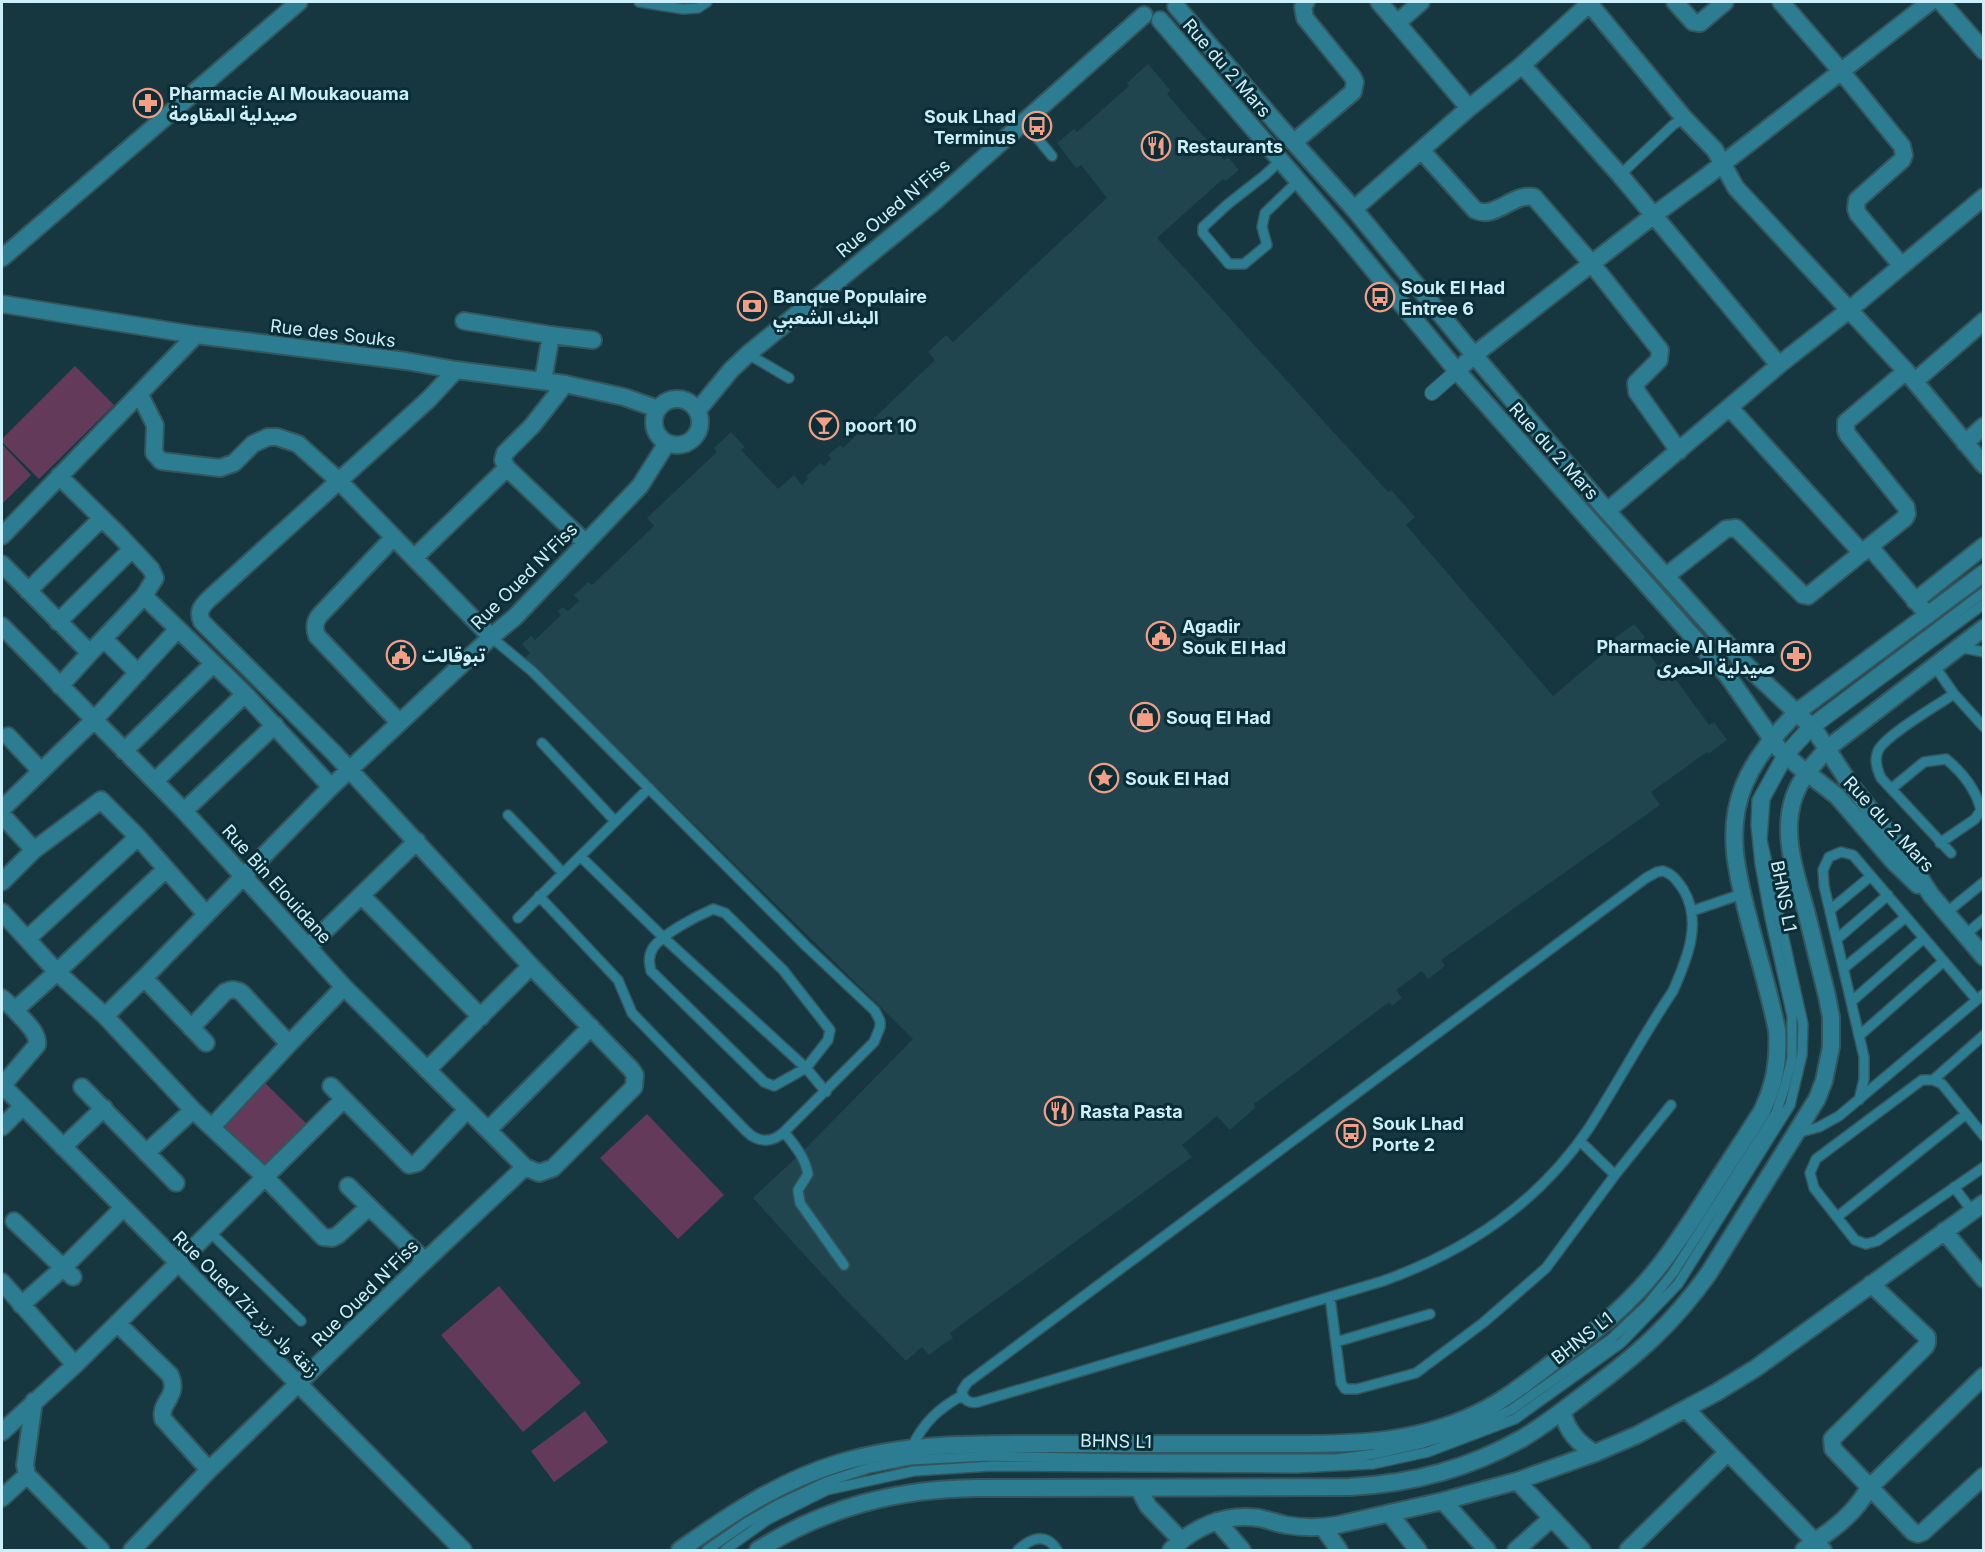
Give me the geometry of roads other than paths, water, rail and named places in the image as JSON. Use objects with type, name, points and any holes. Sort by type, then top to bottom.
[{"type":"street","points":[[2,258],[299,2]]},
{"type":"street","points":[[1294,142],[1353,92],[1355,87],[1352,76],[1305,18],[1303,7],[1306,2]]},
{"type":"street","points":[[1379,2],[1469,108]]},
{"type":"street","points":[[1397,23],[1421,2]]},
{"type":"street","points":[[1354,209],[1469,108],[1522,65],[1590,2],[1684,118],[1715,150],[1736,188],[1910,376],[1983,465]]},
{"type":"street","points":[[1675,2],[1696,23],[1704,21],[1725,2]]},
{"type":"street","points":[[1781,2],[1902,146],[1904,151],[1902,160],[1857,200],[1856,204],[1858,214],[1901,265]]},
{"type":"street","points":[[1432,393],[1474,355],[1930,2]]},
{"type":"street","points":[[1941,2],[1983,51]]},
{"type":"street","name":"Rue du 2 Mars","points":[[1177,4],[1354,209],[1607,511],[1761,681],[1812,727],[1850,784],[1905,854],[1931,895],[1983,957]]},
{"type":"street","name":"Rue Oued N'Fiss","points":[[698,410],[731,370],[748,354],[934,202],[1147,12],[1170,15],[1177,4]]},
{"type":"street","name":"Rue du 2 Mars","points":[[1147,12],[1281,160],[1457,371],[1727,675],[1785,755],[1837,796],[1893,861],[1931,895]]},
{"type":"street","points":[[1522,65],[1620,175],[1779,365]]},
{"type":"street","points":[[1422,151],[1474,210],[1491,211],[1526,197],[1534,197],[1592,264],[1660,350],[1659,360],[1636,383],[1635,387],[1679,450]]},
{"type":"street","points":[[1607,511],[1779,365],[1983,198]]},
{"type":"street","name":"Rue des Souks","points":[[2,304],[196,335],[406,361],[565,384],[624,397],[657,409]]},
{"type":"street","points":[[464,321],[593,340]]},
{"type":"street","points":[[1666,576],[1731,527],[1736,528],[1806,596],[1811,595],[1905,518],[1907,510],[1848,435],[1846,422],[1983,321]]},
{"type":"street","points":[[2,536],[196,335]]},
{"type":"street","points":[[543,381],[551,335]]},
{"type":"street","points":[[456,370],[429,399],[201,606],[199,612],[202,622],[417,841],[531,966],[631,1069],[635,1076],[634,1087],[553,1168],[539,1173],[525,1167]]},
{"type":"street","points":[[565,384],[532,426],[505,453],[503,460],[507,468],[586,543]]},
{"type":"street","points":[[140,395],[155,425],[154,453],[161,461],[220,468],[228,466],[260,439],[277,436],[298,444],[339,481],[490,637]]},
{"type":"street","points":[[674,399],[684,400],[693,404],[698,410],[701,425],[694,438],[686,444],[676,446],[659,437],[655,429],[654,418],[657,409],[665,402],[674,399]]},
{"type":"street","points":[[1731,408],[1928,615]]},
{"type":"street","points":[[1965,443],[1983,426]]},
{"type":"street","name":"Rue Oued N'Fiss","points":[[105,1016],[348,770],[490,637],[516,617],[640,486],[667,443]]},
{"type":"street","points":[[414,558],[507,468]]},
{"type":"street","points":[[59,476],[155,575],[155,582],[144,596],[60,686]]},
{"type":"street","points":[[28,591],[102,518]]},
{"type":"street","points":[[394,537],[320,615],[315,622],[315,630],[318,636],[399,722]]},
{"type":"street","points":[[1915,601],[1983,546]]},
{"type":"street","points":[[58,622],[132,549]]},
{"type":"street","points":[[2,564],[90,653]]},
{"type":"street","points":[[680,1551],[742,1508],[790,1482],[838,1463],[885,1451],[954,1444],[1375,1442],[1410,1437],[1456,1423],[1499,1402],[1519,1389],[1599,1328],[1652,1276],[1681,1237],[1769,1098],[1779,1053],[1777,1030],[1742,894],[1733,846],[1735,818],[1743,786],[1753,767],[1772,739],[1797,712],[1983,573]]},
{"type":"street","points":[[144,596],[245,694],[331,787]]},
{"type":"street","name":"Rue Bin Elouidane","points":[[2,626],[184,811],[344,987],[525,1167]]},
{"type":"street","points":[[758,1551],[800,1526],[828,1514],[877,1499],[916,1491],[1349,1487],[1401,1483],[1436,1475],[1477,1461],[1524,1438],[1634,1357],[1674,1318],[1709,1273],[1797,1133],[1817,1099],[1824,1081],[1829,1062],[1831,1032],[1827,996],[1788,835],[1791,809],[1797,789],[1807,772],[1828,748],[1983,628]]},
{"type":"street","points":[[2,808],[94,720],[178,629]]},
{"type":"street","points":[[104,639],[138,673]]},
{"type":"street","points":[[124,751],[213,664]]},
{"type":"street","points":[[154,781],[245,694]]},
{"type":"street","points":[[184,811],[275,725]]},
{"type":"street","points":[[8,736],[41,771]]},
{"type":"street","points":[[3,877],[34,850],[101,800],[138,837],[206,914]]},
{"type":"street","points":[[2,816],[34,850]]},
{"type":"street","points":[[27,939],[138,837]]},
{"type":"street","points":[[308,947],[417,841]]},
{"type":"street","points":[[15,1010],[166,869]]},
{"type":"street","points":[[362,896],[482,1017]]},
{"type":"street","points":[[2,912],[57,972],[105,1016],[193,1110],[265,1177],[323,1237],[332,1238],[338,1235],[369,1207]]},
{"type":"street","points":[[427,1070],[531,966]]},
{"type":"street","points":[[144,978],[206,1043]]},
{"type":"street","points":[[212,1127],[344,987]]},
{"type":"street","points":[[191,1028],[225,992],[231,989],[242,993],[289,1044]]},
{"type":"street","points":[[2,998],[15,1010],[38,1040],[37,1045],[2,1086]]},
{"type":"street","points":[[488,1130],[591,1027]]},
{"type":"street","name":"Rue Oued Ziz زنقة واد زيز","points":[[2,1086],[463,1551]]},
{"type":"street","points":[[331,1086],[412,1166],[417,1164],[467,1110]]},
{"type":"street","points":[[82,1087],[176,1183]]},
{"type":"street","points":[[2,1431],[75,1365],[344,1100]]},
{"type":"street","points":[[2,1127],[22,1107]]},
{"type":"street","points":[[63,1147],[104,1108]]},
{"type":"street","points":[[146,1153],[193,1110]]},
{"type":"street","name":"Rue Oued N'Fiss","points":[[132,1551],[210,1470],[425,1260],[525,1167]]},
{"type":"street","points":[[348,1186],[425,1260]]},
{"type":"street","points":[[1139,1488],[1148,1506],[1176,1545],[1204,1526],[1217,1521],[1245,1517],[1297,1527],[1323,1527],[1443,1501],[1517,1481],[1637,1435],[1756,1368],[1978,1207]]},
{"type":"street","points":[[21,1305],[68,1272],[123,1208]]},
{"type":"street","points":[[14,1221],[68,1272]]},
{"type":"street","points":[[1944,1231],[1983,1279]]},
{"type":"street","points":[[2,1282],[75,1365]]},
{"type":"street","points":[[1871,1284],[1928,1339],[1925,1347],[1832,1439],[1833,1449],[1869,1488],[1913,1532],[1918,1534],[1923,1532],[1983,1476]]},
{"type":"street","points":[[117,1323],[170,1375],[174,1385],[162,1413],[163,1419],[210,1470]]},
{"type":"street","points":[[1686,1409],[1814,1548],[1861,1502],[1869,1488],[1983,1376]]},
{"type":"street","points":[[34,1401],[25,1465],[27,1475],[101,1551]]},
{"type":"street","points":[[1562,1411],[1573,1436],[1595,1453]]},
{"type":"street","points":[[1628,1551],[1728,1452]]},
{"type":"street","points":[[2,1498],[27,1475]]},
{"type":"street","points":[[1517,1481],[1582,1551]]},
{"type":"street","points":[[1443,1501],[1487,1551]]},
{"type":"street","points":[[1389,1513],[1418,1551]]},
{"type":"street","points":[[1516,1551],[1552,1518]]},
{"type":"street","points":[[1217,1521],[1242,1551]]},
{"type":"street","points":[[1323,1527],[1339,1551]]},
{"type":"lane","points":[[639,2],[683,9],[698,8],[707,2]]},
{"type":"lane","points":[[1028,117],[1038,139],[1052,156]]},
{"type":"lane","points":[[1620,175],[1673,125],[1684,118]]},
{"type":"lane","points":[[1281,160],[1265,176],[1220,210],[1203,227],[1203,233],[1229,264],[1244,264],[1267,245],[1262,227],[1264,213],[1298,181]]},
{"type":"lane","points":[[748,354],[789,378]]},
{"type":"lane","name":"BHNS L1","points":[[707,1551],[746,1523],[779,1504],[826,1482],[869,1468],[909,1460],[1009,1455],[1122,1459],[1337,1459],[1374,1454],[1423,1443],[1472,1428],[1511,1410],[1610,1340],[1648,1304],[1673,1273],[1776,1113],[1785,1086],[1792,1058],[1792,1016],[1760,864],[1756,825],[1757,800],[1785,755],[1812,727],[1983,592]]},
{"type":"lane","name":"BHNS L1","points":[[1812,727],[1983,604]]},
{"type":"lane","points":[[490,637],[533,672],[878,1016],[880,1027],[877,1037],[784,1132],[772,1140],[758,1140],[751,1136],[632,1013],[618,980],[539,897]]},
{"type":"lane","points":[[1958,647],[1983,652]]},
{"type":"lane","points":[[1934,665],[1954,694],[1983,727]]},
{"type":"lane","points":[[1951,853],[1881,778],[1876,765],[1878,751],[1882,745],[1954,694]]},
{"type":"lane","points":[[542,743],[615,822]]},
{"type":"lane","name":"BHNS L1","points":[[725,1551],[767,1520],[827,1490],[914,1471],[992,1466],[1296,1468],[1373,1464],[1428,1452],[1515,1419],[1621,1343],[1678,1284],[1791,1105],[1802,1055],[1803,1024],[1762,840],[1765,799],[1785,755]]},
{"type":"lane","points":[[1891,789],[1924,762],[1946,759],[1957,768],[1978,797],[1981,810],[1975,819],[1940,843]]},
{"type":"lane","points":[[518,918],[650,788]]},
{"type":"lane","points":[[508,815],[563,873]]},
{"type":"lane","points":[[1797,1133],[1809,1131],[1829,1122],[1859,1100],[1980,997],[1944,961],[1853,855],[1847,852],[1834,853],[1829,857],[1822,878],[1860,1035],[1865,1068],[1859,1100]]},
{"type":"lane","points":[[581,856],[663,938],[806,1068],[825,1092]]},
{"type":"lane","points":[[1657,872],[1663,872],[1674,876],[1686,894],[1692,911],[1693,929],[1683,966],[1673,991],[1580,1141],[1559,1167],[1523,1203],[1487,1231],[1463,1246],[1411,1271],[978,1402],[969,1402],[963,1395],[964,1386],[967,1383],[1646,878],[1657,872]]},
{"type":"lane","points":[[1830,910],[1871,876]]},
{"type":"lane","points":[[1946,913],[1980,885],[1983,897]]},
{"type":"lane","points":[[1692,911],[1742,894]]},
{"type":"lane","points":[[1837,939],[1888,896]]},
{"type":"lane","points":[[713,909],[725,913],[783,970],[827,1024],[830,1030],[828,1040],[806,1068],[774,1086],[764,1082],[651,971],[648,961],[652,949],[663,938],[713,909]]},
{"type":"lane","points":[[1844,968],[1906,917]]},
{"type":"lane","points":[[1965,935],[1983,919]]},
{"type":"lane","points":[[1852,1001],[1924,938]]},
{"type":"lane","points":[[1860,1035],[1944,961]]},
{"type":"lane","points":[[1933,1080],[1983,1035]]},
{"type":"lane","points":[[1983,1136],[1942,1084],[1933,1080],[1922,1080],[1820,1156],[1813,1164],[1810,1173],[1812,1183],[1855,1240],[1872,1244],[1983,1167]]},
{"type":"lane","points":[[1330,1297],[1341,1383],[1345,1389],[1357,1389],[1416,1373],[1483,1323],[1546,1268],[1615,1175],[1671,1105]]},
{"type":"lane","points":[[1837,1216],[1966,1114]]},
{"type":"lane","points":[[784,1132],[801,1153],[807,1166],[808,1174],[798,1190],[800,1203],[844,1265]]},
{"type":"lane","points":[[1580,1141],[1615,1175]]},
{"type":"lane","points":[[1954,1187],[1978,1207]]},
{"type":"lane","points":[[210,1232],[301,1321]]},
{"type":"lane","points":[[1336,1342],[1430,1314]]},
{"type":"lane","points":[[912,1447],[920,1431],[932,1416],[963,1395]]},
{"type":"lane","points":[[1018,1551],[1030,1541],[1043,1539],[1052,1542],[1057,1551]]},
{"type":"place","name":"Pharmacie Al Moukaouama صيدلية المقاومة","points":[[148,103]]},
{"type":"place","name":"Souk Lhad Terminus","points":[[1037,126]]},
{"type":"place","name":"Restaurants","points":[[1156,146]]},
{"type":"place","name":"Souk El Had Entree 6","points":[[1380,297]]},
{"type":"place","name":"Banque Populaire البنك الشعبي","points":[[752,306]]},
{"type":"place","name":"poort 10","points":[[824,425]]},
{"type":"place","name":"Agadir Souk El Had","points":[[1161,636]]},
{"type":"place","name":"تبوقالت","points":[[401,655]]},
{"type":"place","name":"Pharmacie Al Hamra صيدلية الحمرى","points":[[1796,656]]},
{"type":"place","name":"Souq El Had","points":[[1145,717]]},
{"type":"place","name":"Souk El Had","points":[[1104,778]]},
{"type":"place","name":"Rasta Pasta","points":[[1059,1111]]},
{"type":"place","name":"Souk Lhad Porte 2","points":[[1351,1133]]}]
